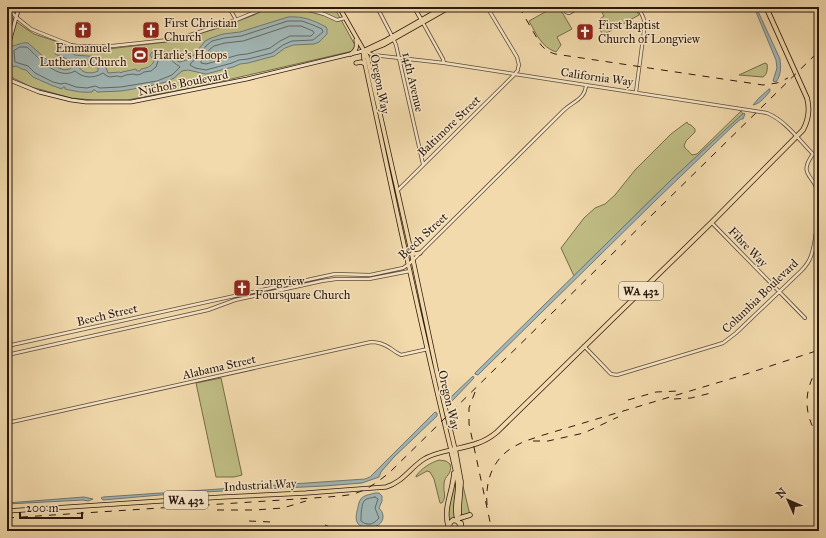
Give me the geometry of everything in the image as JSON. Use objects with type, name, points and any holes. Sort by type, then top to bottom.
[{"type":"highway","name":"WA 432","points":[[453,450],[478,444],[492,436],[712,222],[804,130],[809,113],[807,97],[766,7]]},
{"type":"highway","name":"Oregon Way","points":[[453,450],[454,468],[458,485],[456,509],[462,531]]},
{"type":"highway","name":"Oregon Way","points":[[453,450],[461,482],[459,508],[460,524]]},
{"type":"highway","points":[[450,530],[446,511],[453,484],[454,468]]},
{"type":"highway","points":[[460,518],[470,515]]},
{"type":"highway","points":[[450,530],[450,523],[452,521],[456,520],[460,524]]},
{"type":"main road","points":[[7,50],[19,7]]},
{"type":"main road","points":[[339,7],[363,50],[368,51],[377,48],[444,7]]},
{"type":"main road","points":[[414,7],[422,21]]},
{"type":"main road","points":[[422,21],[450,7]]},
{"type":"main road","points":[[351,54],[357,47],[356,37]]},
{"type":"main road","name":"Nichols Boulevard","points":[[7,79],[39,92],[71,100],[86,102],[132,102],[247,79],[363,50]]},
{"type":"main road","name":"Oregon Way","points":[[363,50],[427,349],[453,450]]},
{"type":"main road","name":"Oregon Way","points":[[363,50],[371,76],[411,251],[453,450]]},
{"type":"main road","points":[[356,63],[361,62],[365,64]]},
{"type":"main road","points":[[405,247],[408,249],[409,255],[413,260]]},
{"type":"main road","points":[[411,251],[415,254],[420,254]]},
{"type":"main road","name":"Industrial Way","points":[[7,511],[386,487],[393,485],[404,477],[424,459],[453,450]]},
{"type":"street","points":[[7,7],[16,17],[36,31],[77,46],[112,46],[178,39],[236,20],[266,8],[302,8],[324,14],[337,20],[345,18]]},
{"type":"street","points":[[229,7],[236,20]]},
{"type":"street","name":"14th Avenue","points":[[377,7],[393,38],[399,58],[423,164]]},
{"type":"street","points":[[488,7],[517,57],[519,65],[514,74]]},
{"type":"street","points":[[563,7],[567,12],[580,7]]},
{"type":"street","points":[[636,92],[645,23],[638,7]]},
{"type":"street","points":[[422,21],[444,63]]},
{"type":"street","name":"California Way","points":[[363,50],[373,55],[444,63],[767,112],[778,119],[812,154]]},
{"type":"street","name":"Baltimore Street","points":[[397,191],[514,74]]},
{"type":"street","name":"Beech Street","points":[[7,346],[321,276],[335,274],[370,275],[403,268],[420,254],[564,110],[582,96],[586,85]]},
{"type":"street","name":"Columbia Boulevard","points":[[584,346],[609,372],[615,375],[623,374],[724,343],[736,333],[801,271],[811,257],[814,248],[818,214],[818,193],[807,173],[806,167],[812,154]]},
{"type":"street","name":"Fibre Way","points":[[712,222],[805,318]]},
{"type":"street","points":[[400,274],[409,264]]},
{"type":"street","name":"Beech Street","points":[[7,355],[201,312],[235,300],[322,281],[336,279],[370,279],[410,271]]},
{"type":"street","name":"Alabama Street","points":[[7,423],[371,342],[386,345],[398,354],[432,348]]},
{"type":"shaded area","points":[[270,7],[334,7],[356,47],[353,51],[192,88],[127,100],[93,100],[71,98],[31,87],[7,75],[7,13],[34,34],[76,48],[108,49],[175,41],[225,26]]},
{"type":"shaded area","points":[[554,7],[559,7],[572,29],[557,37],[561,45],[556,52],[546,47],[529,21]]},
{"type":"shaded area","points":[[599,7],[634,7],[639,15],[603,35],[599,28],[603,25],[600,19],[604,16]]},
{"type":"shaded area","points":[[765,63],[767,64],[767,69],[763,77],[739,75]]},
{"type":"shaded area","points":[[741,111],[743,114],[670,181],[574,276],[561,248],[584,218],[595,208],[605,204],[615,195],[635,170],[671,134],[687,122],[695,129],[695,132],[686,141],[684,146],[692,155],[697,154]]},
{"type":"shaded area","points":[[221,378],[242,475],[234,477],[216,477],[196,383]]},
{"type":"shaded area","points":[[439,460],[446,461],[450,464],[451,468],[444,481],[445,496],[442,503],[440,503],[434,479],[430,472],[427,471],[416,477],[418,473],[429,464]]},
{"type":"shaded area","points":[[454,468],[457,480],[457,521],[448,524],[447,519]]},
{"type":"shaded area","points":[[463,486],[470,515],[460,518],[461,487]]},
{"type":"water","points":[[754,7],[756,7],[780,59],[779,77],[776,82],[773,81],[777,68],[776,60]]},
{"type":"water","points":[[288,17],[298,17],[312,20],[326,27],[327,29],[327,34],[319,42],[314,44],[293,45],[285,48],[274,56],[206,74],[188,70],[182,71],[174,78],[166,82],[121,91],[97,92],[93,90],[92,92],[85,92],[65,89],[65,87],[62,89],[33,77],[26,70],[16,66],[12,67],[10,61],[11,55],[7,53],[7,45],[12,46],[28,43],[54,66],[64,70],[70,69],[72,66],[67,59],[55,54],[56,51],[60,49],[75,55],[100,57],[104,62],[108,73],[121,73],[136,69],[137,71],[140,71],[141,69],[147,68],[154,61],[150,55],[152,52],[157,50],[174,56],[177,61],[180,62],[187,60],[194,55],[205,41],[211,38],[223,34],[240,32]],"holes":[[[83,64],[92,64],[98,68],[98,71],[87,73],[80,69],[79,66]]]},
{"type":"water","points":[[769,89],[770,91],[763,100],[753,105],[758,99]]},
{"type":"water","points":[[744,113],[743,119],[736,123],[655,201],[478,375],[475,374],[670,181]]},
{"type":"water","points":[[473,376],[474,378],[450,402],[452,396]]},
{"type":"water","points":[[435,412],[437,413],[437,416],[394,457],[381,472],[379,477],[362,483],[183,493],[103,500],[101,498],[365,479],[370,477]]},
{"type":"water","points":[[375,493],[379,493],[382,496],[382,501],[379,508],[383,514],[382,520],[380,524],[372,528],[363,527],[356,520],[360,500]]},
{"type":"water","points":[[84,497],[93,499],[88,501],[7,504],[7,503]]},
{"type":"railway","points":[[519,7],[541,45],[547,51],[555,54],[763,85],[777,83],[788,78]]},
{"type":"railway","points":[[7,518],[340,496],[355,493],[375,484],[389,473],[819,51]]},
{"type":"railway","points":[[487,505],[487,487],[489,478],[496,463],[509,450],[525,441],[740,376],[819,350]]},
{"type":"railway","points":[[819,366],[810,384],[807,402],[810,420],[819,438]]},
{"type":"railway","points":[[628,400],[656,392],[679,391]]},
{"type":"railway","points":[[475,392],[469,408],[469,424],[492,531]]},
{"type":"railway","points":[[674,399],[691,398],[715,392]]},
{"type":"railway","points":[[819,394],[819,402]]},
{"type":"railway","points":[[533,441],[548,441],[584,433],[618,417]]},
{"type":"railway","points":[[217,510],[283,508],[306,501]]},
{"type":"railway","points":[[249,521],[271,522]]},
{"type":"railway","points":[[325,525],[340,531]]},
{"type":"railway","points":[[20,531],[43,526]]},
{"type":"place","name":"Emmanuel Lutheran Church","points":[[83,30]]},
{"type":"place","name":"First Christian Church","points":[[151,30]]},
{"type":"place","name":"First Baptist Church of Longview","points":[[585,32]]},
{"type":"place","name":"Harlie's Hoops","points":[[140,55]]},
{"type":"place","name":"Longview Foursquare Church","points":[[242,288]]}]
